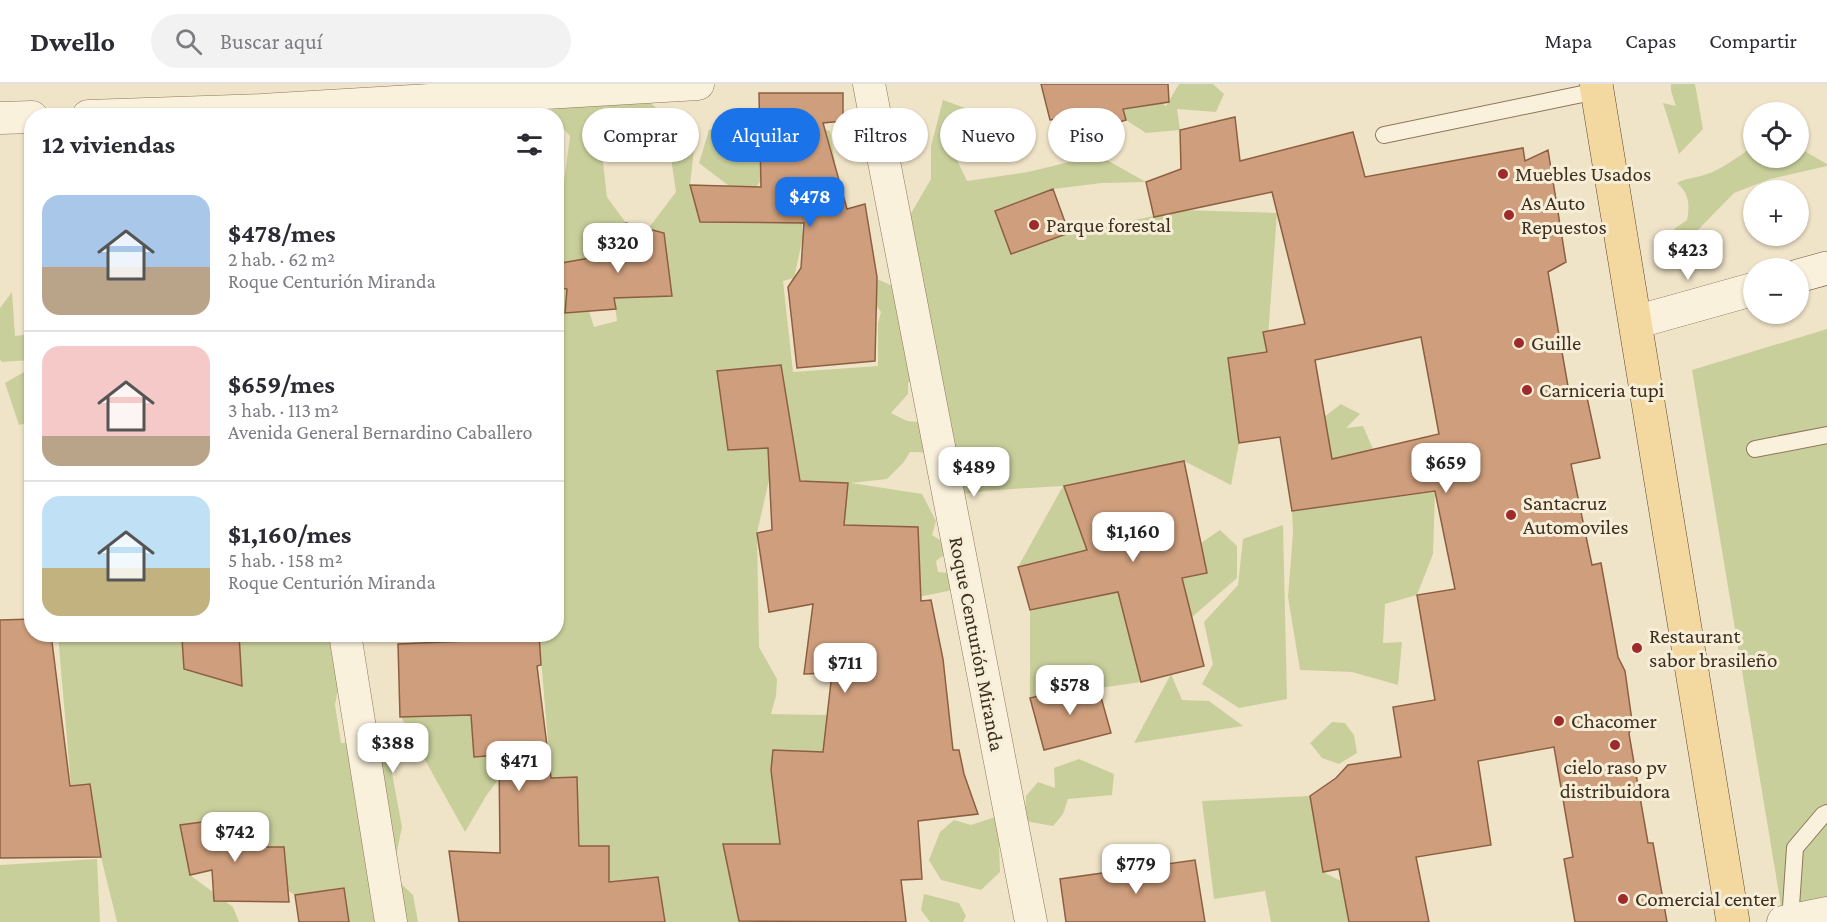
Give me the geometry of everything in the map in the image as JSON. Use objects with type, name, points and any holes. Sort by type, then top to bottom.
[{"type":"main road","points":[[1596,88],[1733,922]]},
{"type":"main road","points":[[1809,273],[1827,268]]},
{"type":"main road","points":[[1636,322],[1743,292]]},
{"type":"street","points":[[193,108],[259,103],[698,84]]},
{"type":"street","name":"Roque Centurión Miranda","points":[[869,84],[1031,922]]},
{"type":"street","points":[[0,118],[24,117]]},
{"type":"street","points":[[346,642],[391,922]]},
{"type":"street","points":[[1786,921],[1827,914]]},
{"type":"lane","points":[[1384,135],[1596,88]]},
{"type":"lane","points":[[1755,449],[1827,435]]},
{"type":"lane","points":[[1786,921],[1795,848],[1827,813]]},
{"type":"green space","points":[[1179,84],[1213,84],[1224,94],[1216,112],[1177,109],[1180,130],[1146,133],[1126,120],[1122,103],[1136,86],[1166,106]]},
{"type":"green space","points":[[1671,84],[1695,84],[1703,129],[1679,154],[1663,103],[1676,106]]},
{"type":"green space","points":[[630,85],[656,108],[582,108],[582,162],[603,162],[607,197],[626,223],[624,252],[570,261],[565,313],[589,311],[594,327],[617,321],[614,298],[672,296],[666,250],[648,229],[676,192],[672,162],[693,162],[690,185],[700,222],[769,222],[801,213],[803,237],[794,278],[783,281],[793,372],[878,366],[878,323],[881,312],[861,285],[877,279],[918,297],[906,222],[931,179],[931,146],[940,112],[940,162],[958,162],[967,181],[1028,172],[1069,162],[1110,162],[1146,182],[1102,183],[1053,189],[995,210],[1011,254],[1069,233],[1184,210],[1277,213],[1267,352],[1228,358],[1239,443],[1231,485],[1184,461],[1064,486],[1087,550],[1018,567],[1063,486],[955,495],[947,453],[910,452],[904,462],[887,479],[851,483],[922,494],[936,521],[932,535],[953,548],[936,561],[938,572],[950,573],[953,590],[898,601],[919,565],[917,527],[844,525],[848,484],[769,480],[757,533],[759,647],[777,679],[776,696],[771,714],[828,715],[886,748],[777,818],[785,893],[762,905],[766,922],[665,922],[658,877],[588,884],[580,851],[577,778],[551,778],[540,642],[564,642],[564,182],[570,136],[564,130],[564,108],[554,108],[566,98]],"holes":[[[931,367],[942,424],[907,421],[891,413],[908,394],[908,383]],[[773,750],[812,752],[775,785]]]},
{"type":"green space","points":[[943,100],[965,108],[941,108]]},
{"type":"green space","points":[[820,128],[830,131],[832,162],[835,162],[791,172],[768,172],[756,187],[729,186],[699,163],[711,129],[711,162],[820,162]]},
{"type":"green space","points":[[1743,154],[1743,168],[1809,168],[1809,154],[1827,166],[1767,180],[1743,180],[1743,190],[1734,193],[1695,233],[1680,234],[1674,229],[1687,220],[1688,200],[1677,183],[1717,170]]},
{"type":"green space","points":[[12,292],[15,336],[24,335],[24,360],[2,362],[0,359],[0,308]]},
{"type":"green space","points":[[1827,329],[1827,914],[1782,912],[1692,370]]},
{"type":"green space","points":[[24,372],[24,424],[19,425],[5,383]]},
{"type":"green space","points":[[1341,404],[1360,414],[1346,428],[1363,426],[1373,449],[1332,459],[1324,417]]},
{"type":"green space","points":[[1435,492],[1433,554],[1417,595],[1385,604],[1383,643],[1402,642],[1398,685],[1352,672],[1300,670],[1288,597],[1293,533],[1292,511]]},
{"type":"green space","points":[[1283,525],[1287,699],[1239,708],[1202,684],[1213,664],[1204,622],[1238,585],[1243,539]]},
{"type":"green space","points":[[1220,530],[1237,546],[1237,578],[1192,617],[1129,633],[1141,682],[1030,698],[1030,610],[1207,573],[1201,543]]},
{"type":"green space","points":[[59,642],[182,642],[184,669],[241,686],[239,642],[347,642],[335,705],[341,743],[386,741],[402,827],[392,875],[413,895],[418,922],[349,922],[344,888],[295,895],[244,864],[239,817],[180,826],[190,875],[233,907],[239,922],[117,922],[101,857],[89,784],[71,786]]},
{"type":"green space","points":[[1171,674],[1182,700],[1209,701],[1243,726],[1134,743]]},
{"type":"green space","points":[[405,688],[471,711],[474,757],[499,755],[498,780],[465,832],[400,715]]},
{"type":"green space","points":[[1332,722],[1345,723],[1354,735],[1357,753],[1339,764],[1322,758],[1310,743]]},
{"type":"green space","points":[[1079,759],[1114,774],[1112,795],[1068,799],[1063,814],[1053,826],[1025,821],[1026,796],[1038,782],[1055,788],[1054,768]]},
{"type":"green space","points":[[1310,796],[1323,872],[1341,881],[1349,922],[1271,922],[1265,891],[1214,899],[1202,801]]},
{"type":"green space","points":[[998,816],[1000,872],[981,890],[941,880],[929,860],[940,832],[954,820],[971,825]]},
{"type":"green space","points":[[97,859],[100,922],[0,922],[0,865]]},
{"type":"green space","points":[[924,894],[959,903],[966,916],[963,922],[930,922],[921,910]]},
{"type":"building","points":[[1041,84],[1168,84],[1169,102],[1125,109],[1048,108],[1048,112]]},
{"type":"building","points":[[759,93],[843,93],[843,108],[832,108],[832,122],[823,123],[832,162],[847,209],[865,204],[877,277],[875,361],[797,368],[788,287],[801,268],[804,223],[700,222],[690,185],[761,187],[760,162],[820,162],[820,108],[759,108]]},
{"type":"building","points":[[1235,117],[1240,161],[1353,132],[1365,177],[1523,148],[1525,161],[1548,150],[1566,262],[1548,272],[1569,392],[1585,388],[1600,458],[1571,464],[1592,565],[1601,563],[1618,657],[1625,671],[1632,721],[1629,734],[1648,843],[1653,843],[1667,922],[1575,922],[1564,859],[1573,857],[1554,747],[1478,761],[1491,845],[1416,857],[1429,922],[1349,922],[1339,869],[1323,872],[1310,796],[1336,778],[1348,765],[1401,757],[1393,707],[1435,700],[1417,595],[1455,589],[1435,491],[1292,511],[1280,437],[1239,443],[1228,358],[1267,352],[1263,332],[1305,324],[1272,192],[1154,217],[1146,182],[1181,169],[1180,130]],"holes":[[[1421,337],[1439,434],[1332,459],[1315,360]]]},
{"type":"building","points":[[1053,189],[1069,233],[1011,254],[995,211]]},
{"type":"building","points":[[626,223],[664,233],[672,296],[614,298],[616,309],[565,313],[567,289],[564,288],[564,263],[624,252]]},
{"type":"building","points":[[781,365],[800,481],[848,483],[844,525],[918,527],[921,601],[931,600],[943,659],[953,750],[959,750],[964,774],[978,814],[918,821],[922,879],[901,880],[906,922],[739,921],[723,844],[780,844],[771,770],[773,750],[823,752],[832,673],[804,674],[813,604],[769,612],[757,533],[772,530],[768,448],[728,450],[717,371]]},
{"type":"building","points":[[1184,461],[1207,573],[1182,578],[1204,666],[1141,682],[1118,592],[1030,610],[1018,567],[1087,550],[1064,486]]},
{"type":"building","points":[[24,619],[24,642],[52,642],[70,786],[90,784],[101,857],[0,858],[0,620]]},
{"type":"building","points":[[182,642],[239,642],[242,686],[184,669]]},
{"type":"building","points":[[540,642],[541,665],[537,666],[551,778],[577,777],[579,846],[609,846],[609,882],[658,877],[665,922],[459,922],[449,851],[500,853],[499,755],[474,757],[471,715],[400,717],[398,644]]},
{"type":"building","points":[[1097,683],[1111,733],[1044,750],[1030,698]]},
{"type":"building","points":[[240,817],[243,847],[284,847],[289,902],[214,901],[212,870],[190,875],[180,825]]},
{"type":"building","points":[[1195,860],[1205,922],[1066,922],[1060,879]]},
{"type":"building","points":[[344,888],[349,922],[299,922],[295,895]]},
{"type":"place","name":"Muebles Usados","points":[[1503,174]]},
{"type":"place","name":"As Auto Repuestos","points":[[1509,215]]},
{"type":"place","name":"Parque forestal","points":[[1034,225]]},
{"type":"place","name":"Guille","points":[[1519,343]]},
{"type":"place","name":"Carniceria tupi","points":[[1527,390]]},
{"type":"place","name":"Santacruz Automoviles","points":[[1511,515]]},
{"type":"place","name":"Restaurant sabor brasileño","points":[[1637,648]]},
{"type":"place","name":"Chacomer","points":[[1559,721]]},
{"type":"place","name":"cielo raso pv distribuidora","points":[[1615,745]]},
{"type":"place","name":"Comercial center","points":[[1623,899]]}]
